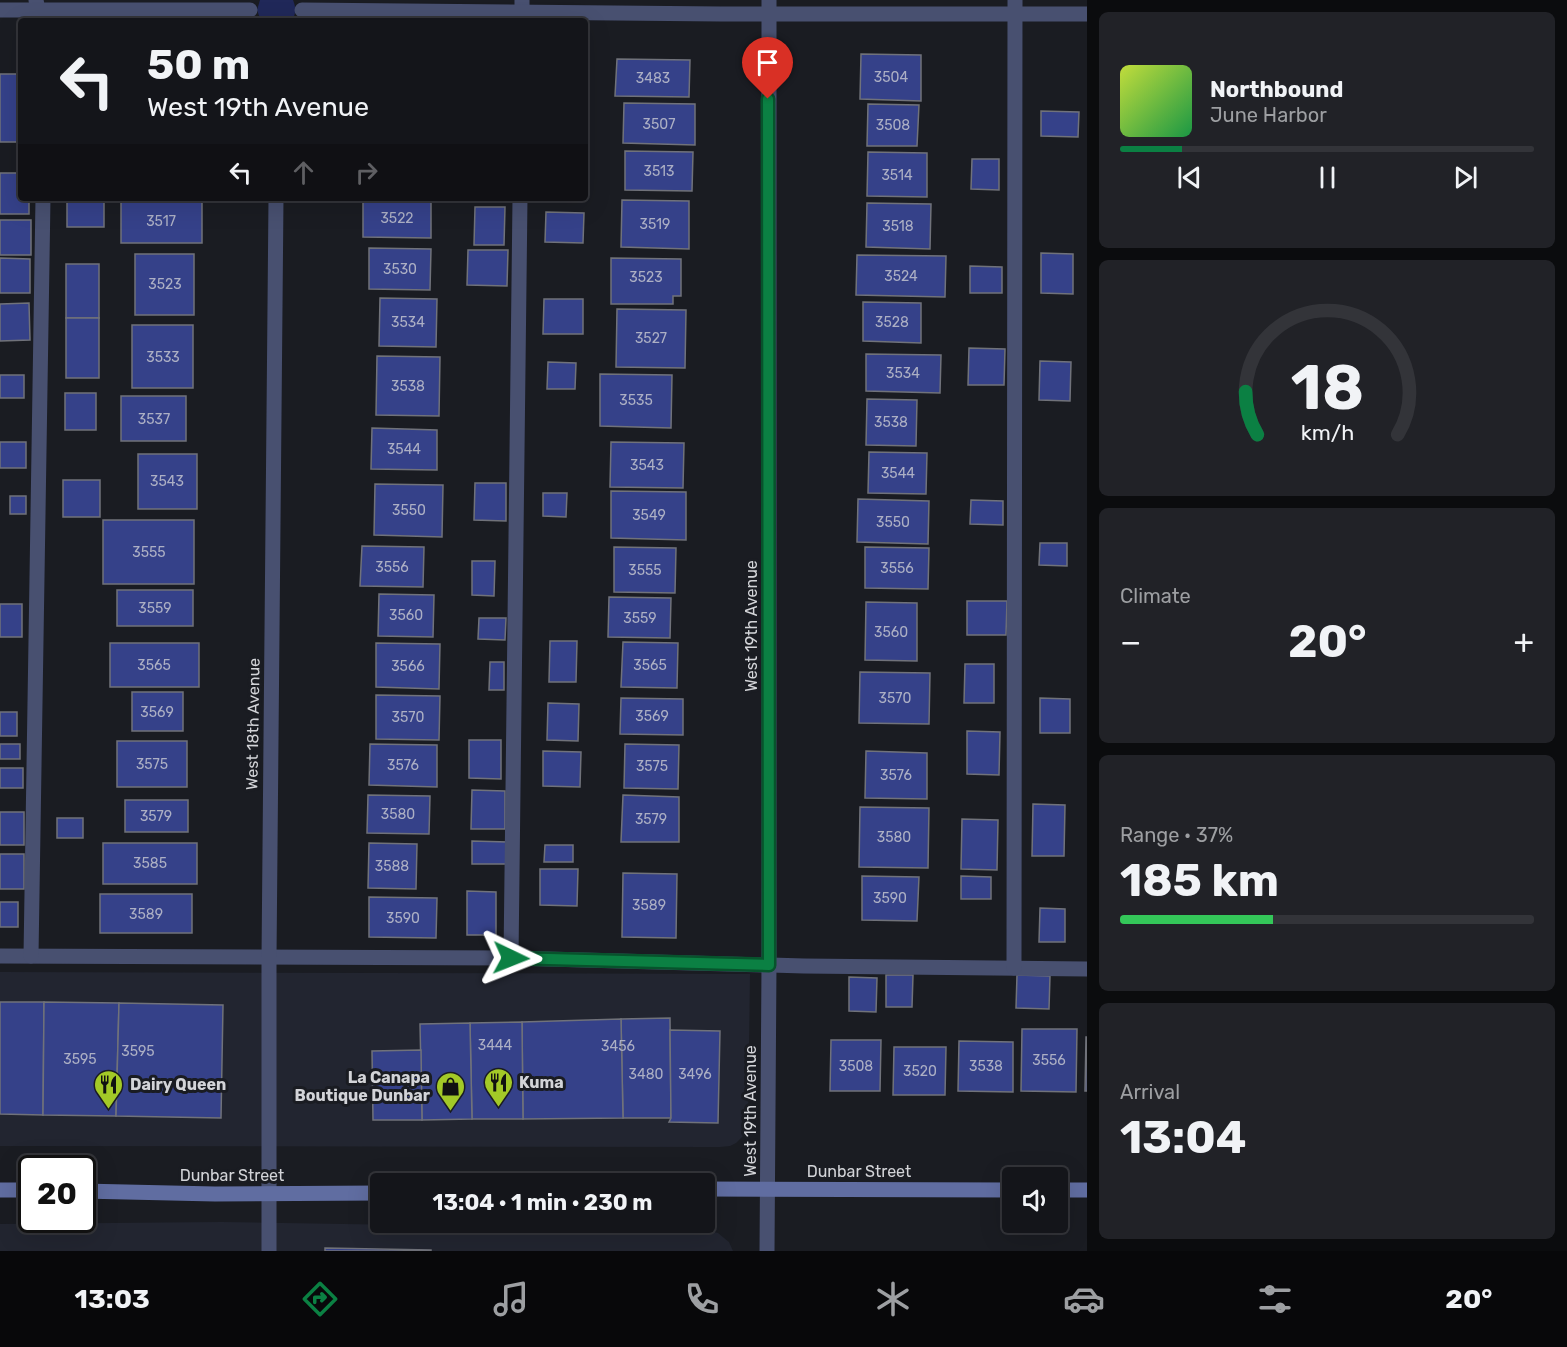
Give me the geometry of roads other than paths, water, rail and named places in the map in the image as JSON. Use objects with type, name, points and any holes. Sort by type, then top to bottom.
[{"type":"main road","name":"Dunbar Street","points":[[715,1189],[1002,1190]]},
{"type":"main road","points":[[0,1190],[18,1190]]},
{"type":"main road","points":[[1068,1190],[1087,1190]]},
{"type":"main road","name":"Dunbar Street","points":[[96,1191],[370,1193]]},
{"type":"street","points":[[300,10],[522,11],[769,7],[1015,7],[1087,14]]},
{"type":"street","name":"West 19th Avenue","points":[[767,1251],[769,7]]},
{"type":"street","points":[[1014,968],[1015,7]]},
{"type":"street","points":[[0,10],[251,10]]},
{"type":"street","points":[[31,956],[44,201]]},
{"type":"street","name":"West 18th Avenue","points":[[269,1251],[269,957],[276,201]]},
{"type":"street","points":[[511,958],[520,201]]},
{"type":"street","points":[[0,956],[511,958],[769,965],[1087,969]]},
{"type":"place","name":"Kuma","points":[[498,1108]]},
{"type":"place","name":"Dairy Queen","points":[[109,1110]]},
{"type":"place","name":"La Canapa Boutique Dunbar","points":[[451,1112]]}]
